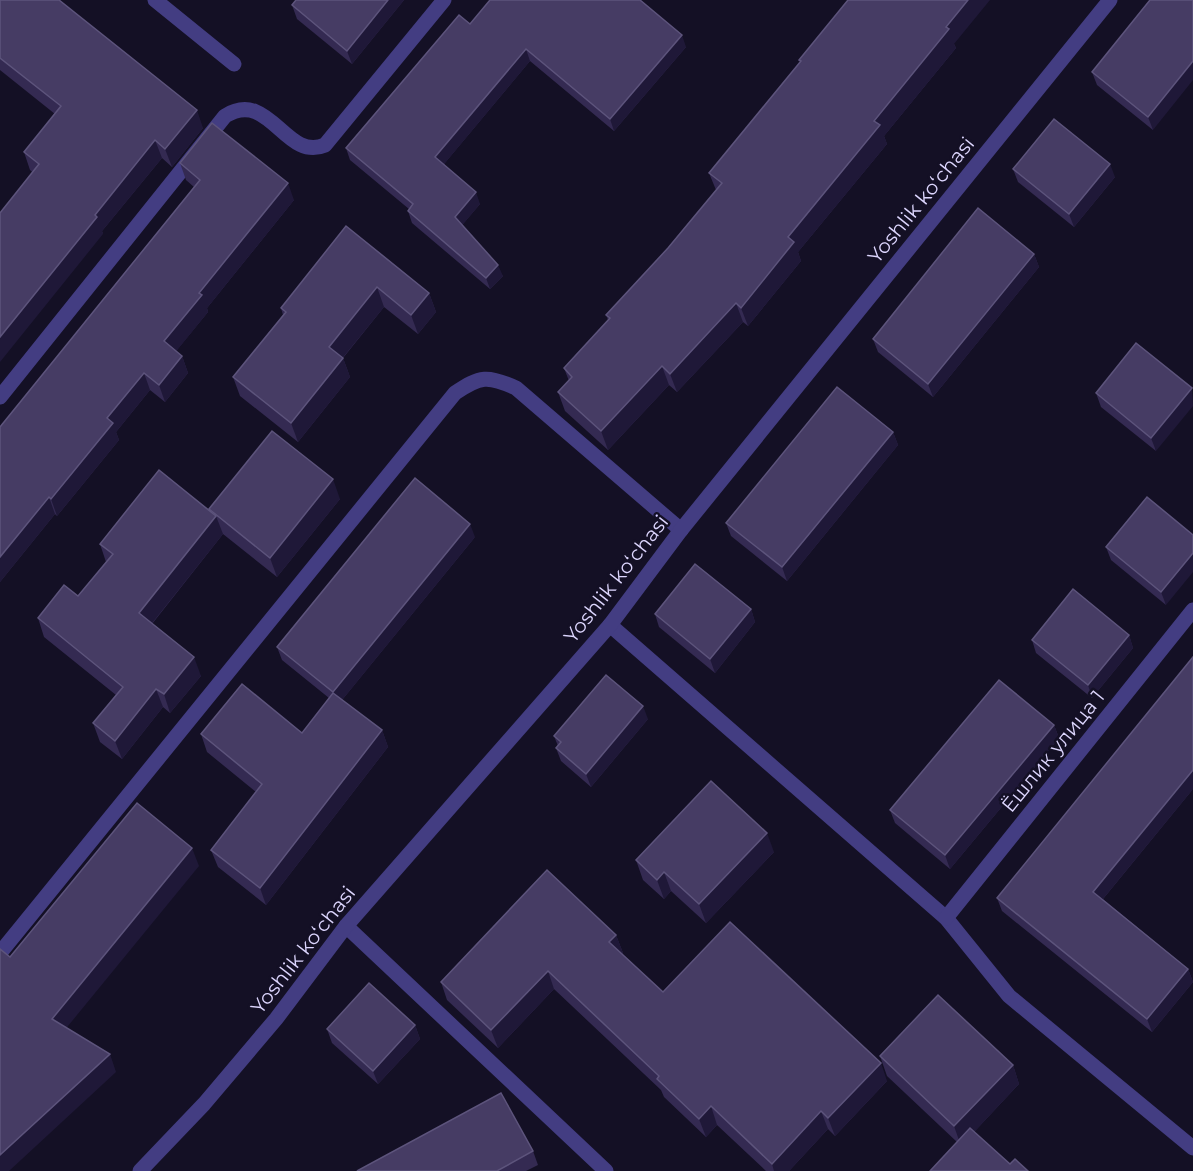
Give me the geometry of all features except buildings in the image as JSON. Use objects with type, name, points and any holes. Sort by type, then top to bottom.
[{"type":"street","points":[[155,0],[234,64]]},
{"type":"street","points":[[0,397],[225,116],[236,109],[246,108],[260,113],[300,145],[316,149],[325,145],[444,0]]},
{"type":"street","name":"Yoshlik koʻchasi","points":[[140,1171],[204,1104],[276,1019],[346,926],[610,625],[681,530],[1110,0]]},
{"type":"street","points":[[0,953],[455,393],[473,381],[496,379],[516,388],[681,530]]},
{"type":"street","name":"Ёшлик улица 1","points":[[946,918],[1193,610]]},
{"type":"street","points":[[610,625],[946,918],[1010,996],[1193,1148]]},
{"type":"street","points":[[346,926],[606,1171]]}]
